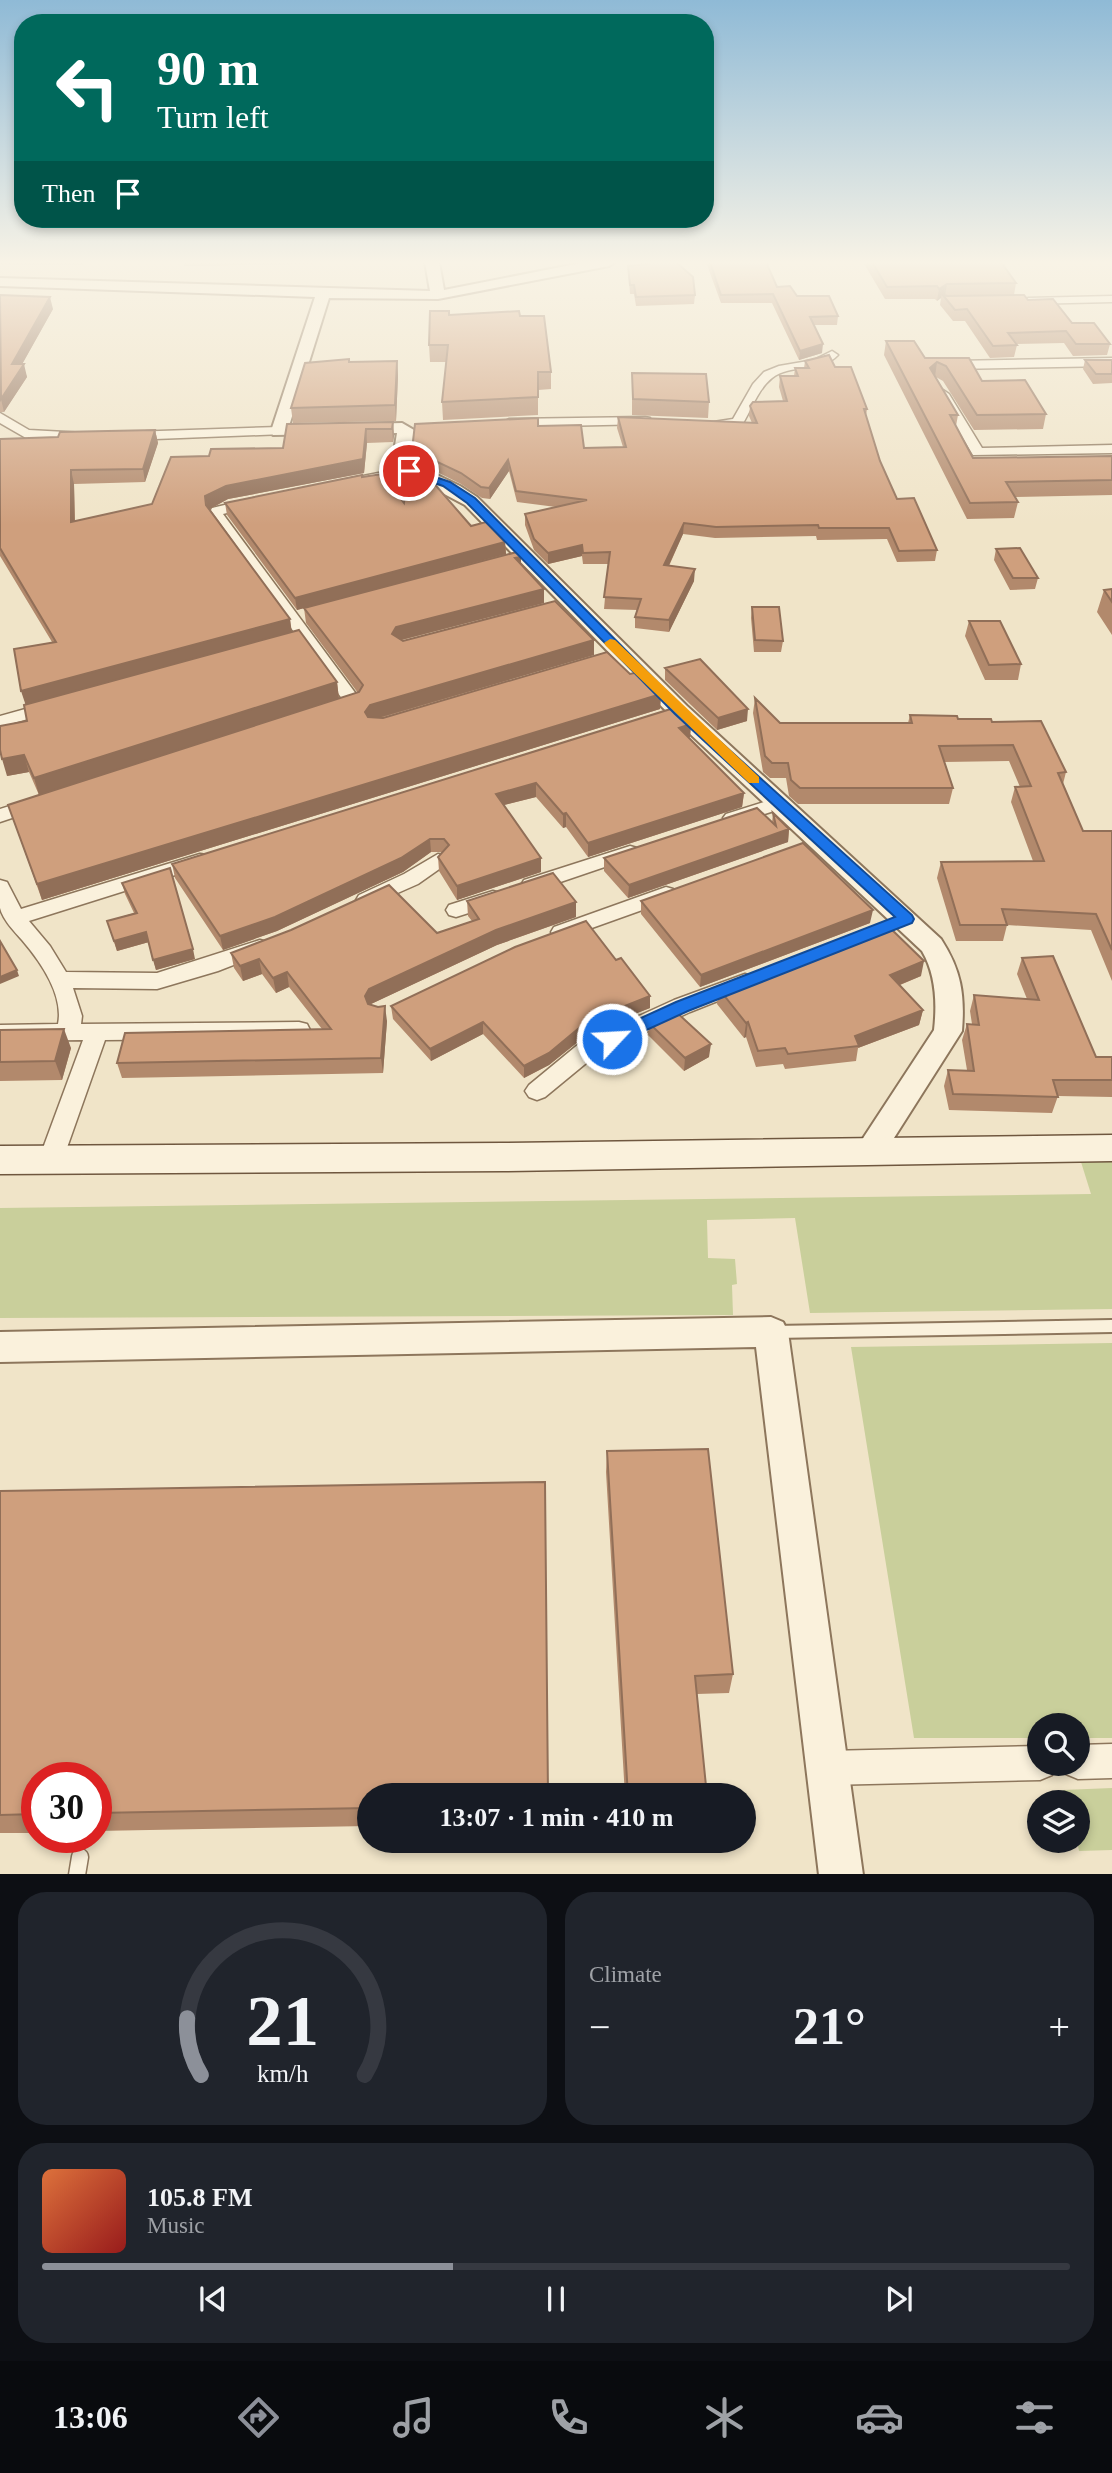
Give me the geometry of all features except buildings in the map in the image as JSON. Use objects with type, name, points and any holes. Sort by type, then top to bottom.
[{"type":"main road","points":[[0,1160],[503,1157],[1112,1148]]},
{"type":"street","points":[[279,431],[305,349]]},
{"type":"street","points":[[700,425],[737,422],[757,388],[770,373],[819,362],[832,355]]},
{"type":"street","points":[[954,365],[1112,362]]},
{"type":"street","points":[[936,383],[978,452],[1112,449]]},
{"type":"street","points":[[0,417],[26,434],[38,437],[409,427],[405,430],[401,464],[409,471],[459,491],[519,559],[615,656],[780,803],[932,945],[942,962],[950,1006],[948,1031],[869,1152]]},
{"type":"street","points":[[494,424],[586,420],[655,421]]},
{"type":"street","points":[[345,484],[409,471]]},
{"type":"street","points":[[269,499],[229,506],[216,514],[300,617],[299,638],[354,702],[314,714]]},
{"type":"street","points":[[0,728],[2,721],[68,702]]},
{"type":"street","points":[[654,719],[679,711]]},
{"type":"street","points":[[0,816],[52,799]]},
{"type":"street","points":[[715,824],[780,803]]},
{"type":"street","points":[[791,849],[817,840]]},
{"type":"street","points":[[456,910],[651,845]]},
{"type":"street","points":[[15,919],[213,856]]},
{"type":"street","points":[[348,908],[411,878],[438,860]]},
{"type":"street","points":[[0,887],[15,919],[43,951],[60,980],[71,1016],[68,1032]]},
{"type":"street","points":[[545,938],[688,887]]},
{"type":"street","points":[[881,929],[906,919]]},
{"type":"street","points":[[60,980],[157,981],[209,966],[285,938]]},
{"type":"street","points":[[537,1091],[588,1049],[682,1006],[769,972]]},
{"type":"street","points":[[0,1033],[304,1030]]},
{"type":"street","points":[[51,1159],[97,1032]]},
{"type":"street","points":[[0,1347],[771,1332],[841,1874]]},
{"type":"street","points":[[1090,1762],[1112,1761]]},
{"type":"street","points":[[827,1768],[1027,1763]]},
{"type":"lane","points":[[771,1332],[1112,1326]]},
{"type":"green space","points":[[1081,1162],[1112,1162],[1112,1309],[810,1313],[795,1218],[707,1220],[708,1258],[735,1259],[737,1284],[732,1285],[733,1315],[0,1318],[0,1208],[1091,1194]]},
{"type":"green space","points":[[1112,1343],[1112,1738],[1090,1738],[1090,1713],[1027,1713],[1027,1738],[914,1738],[851,1347]]},
{"type":"green space","points":[[1112,1788],[1112,1850],[1090,1851],[1090,1790],[1063,1790]]},
{"type":"slow traffic","points":[[610,643],[754,780]]},
{"type":"route","points":[[409,471],[447,484],[471,501],[679,711],[906,919],[682,1006],[612,1039]]}]
